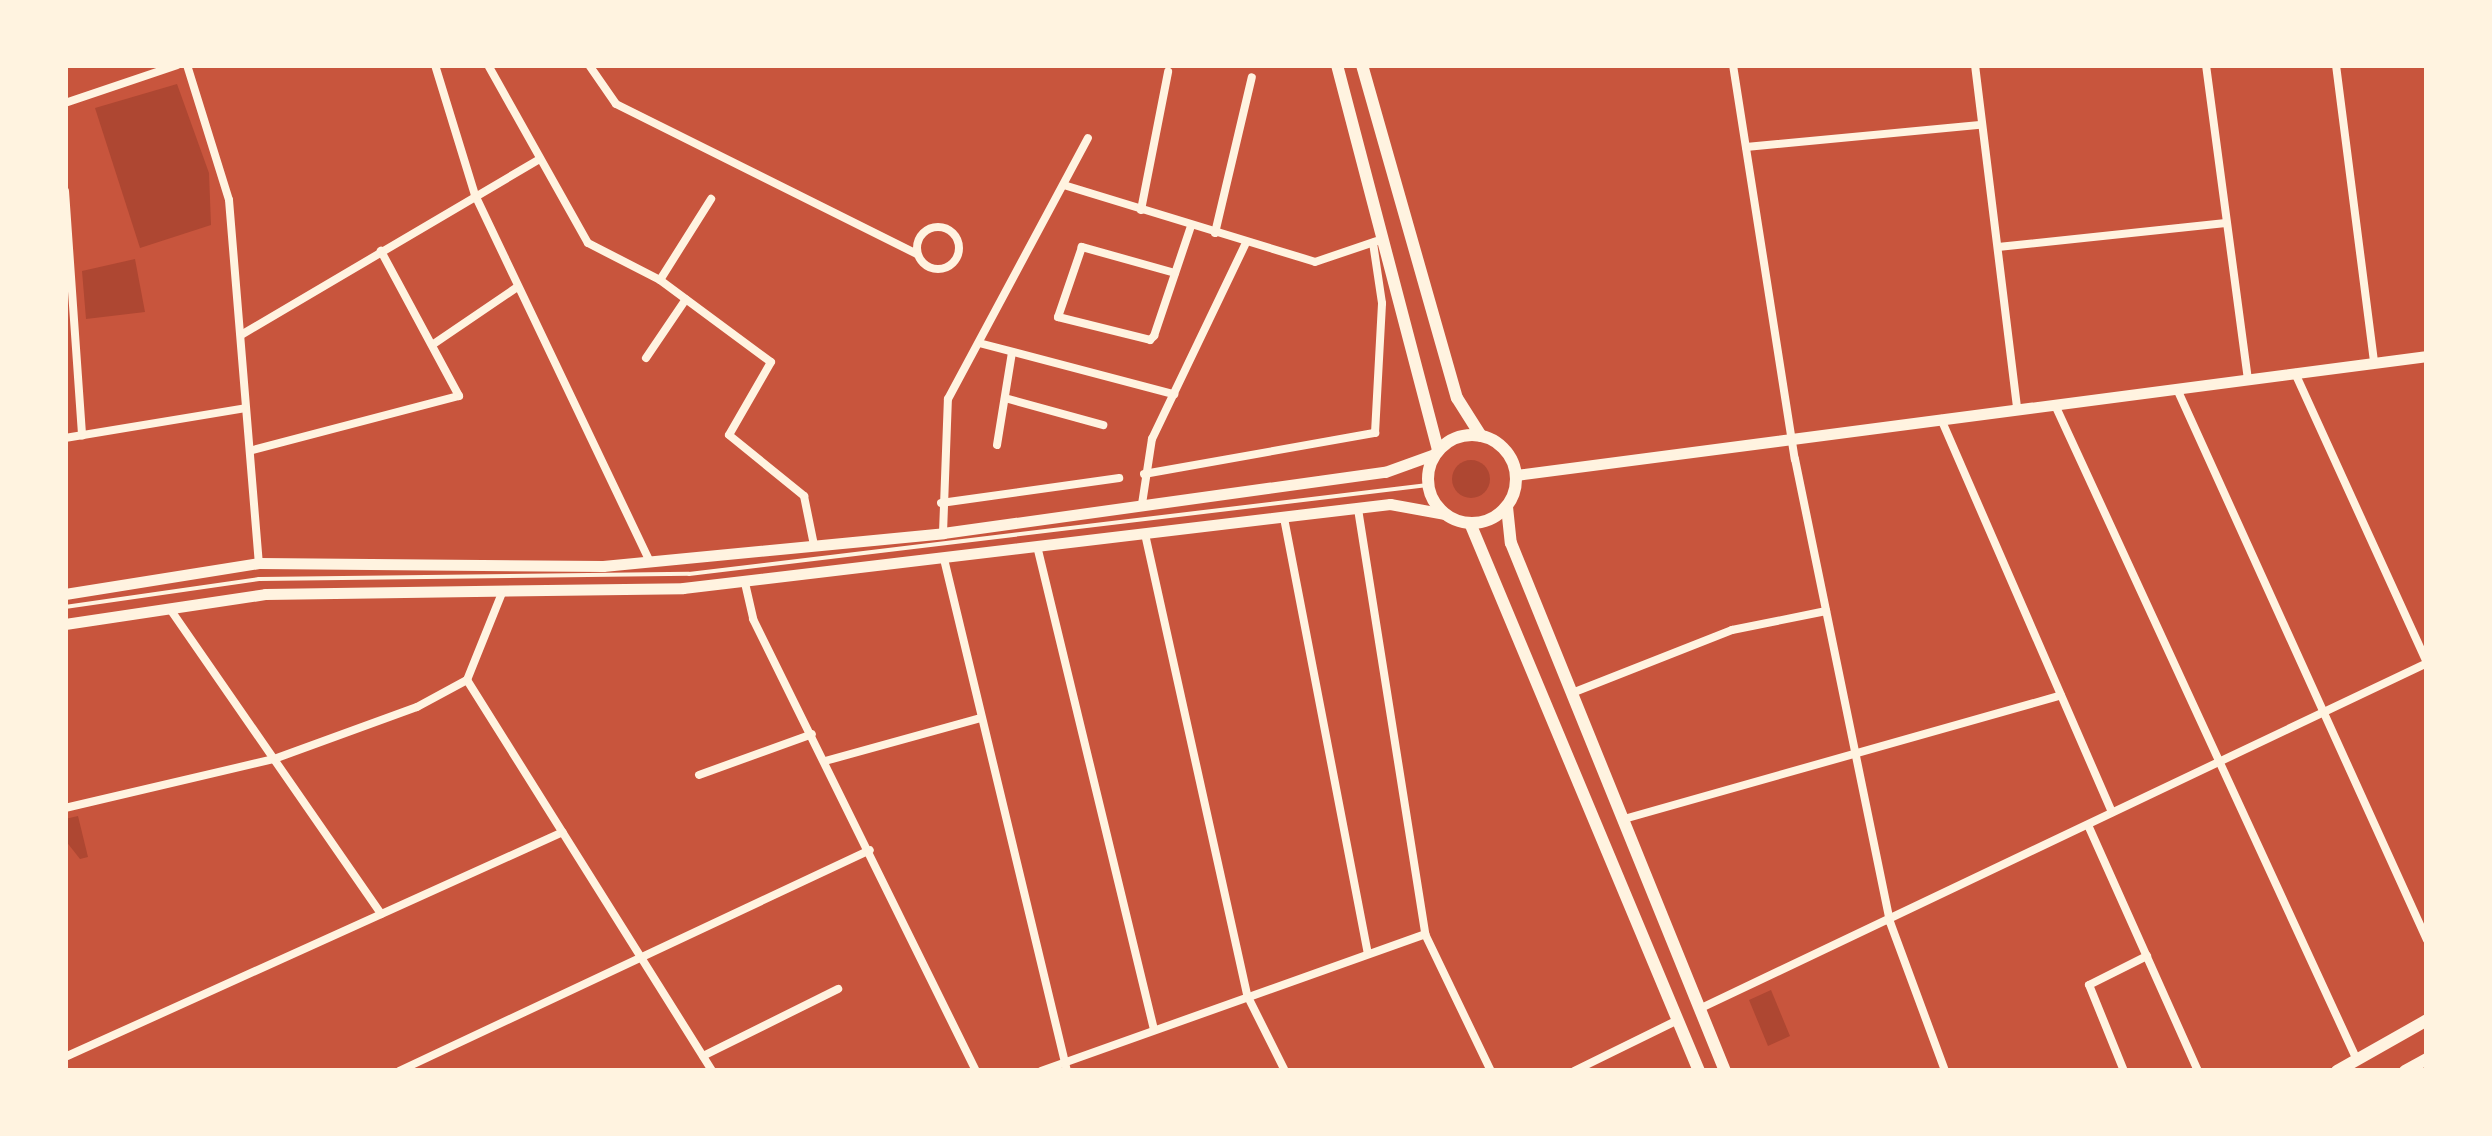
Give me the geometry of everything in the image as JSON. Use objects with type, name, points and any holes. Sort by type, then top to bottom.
[{"type":"main road","points":[[1337,65],[1387,238],[1437,452],[1428,485],[1445,514]]},
{"type":"main road","points":[[1362,65],[1456,398],[1482,436],[1504,448],[1516,475],[1507,507],[1511,543],[1725,1071]]},
{"type":"main road","points":[[1516,475],[2427,356]]},
{"type":"main road","points":[[65,594],[259,563],[650,562],[942,533],[1396,470],[1482,436]]},
{"type":"main road","points":[[65,624],[168,605],[292,593],[502,593],[745,582],[1404,504],[1470,523],[1507,507]]},
{"type":"main road","points":[[1470,523],[1699,1071]]},
{"type":"main road","points":[[2337,1071],[2427,1020]]},
{"type":"main road","points":[[2405,1071],[2427,1059]]},
{"type":"street","points":[[65,103],[177,65]]},
{"type":"street","points":[[187,65],[224,169],[246,408],[254,450],[259,563]]},
{"type":"street","points":[[435,65],[475,195],[516,288],[650,562]]},
{"type":"street","points":[[488,65],[588,243],[660,280],[770,362],[730,435],[804,496],[814,545]]},
{"type":"street","points":[[589,65],[616,104],[945,268],[957,239],[934,227],[917,254]]},
{"type":"street","points":[[1733,65],[1794,459],[1890,922],[1946,1071]]},
{"type":"street","points":[[1975,65],[2016,410]]},
{"type":"street","points":[[2206,65],[2248,378]]},
{"type":"street","points":[[2336,65],[2374,363]]},
{"type":"street","points":[[1141,210],[1168,72]]},
{"type":"street","points":[[1216,234],[1252,77]]},
{"type":"street","points":[[1746,147],[1980,125]]},
{"type":"street","points":[[942,533],[948,399],[1067,186],[1088,138]]},
{"type":"street","points":[[242,334],[540,159]]},
{"type":"street","points":[[1067,186],[1246,244],[1315,262],[1387,238]]},
{"type":"street","points":[[65,192],[82,435]]},
{"type":"street","points":[[660,280],[712,199]]},
{"type":"street","points":[[1998,247],[2226,223]]},
{"type":"street","points":[[1175,273],[1082,247],[1058,316],[1150,340],[1175,273],[1191,226]]},
{"type":"street","points":[[1144,474],[1375,434],[1382,304],[1373,243]]},
{"type":"street","points":[[1142,504],[1144,474],[1174,394],[1246,244]]},
{"type":"street","points":[[254,450],[455,400],[460,386],[380,251]]},
{"type":"street","points":[[435,343],[516,288]]},
{"type":"street","points":[[646,358],[686,298]]},
{"type":"street","points":[[979,343],[1174,394]]},
{"type":"street","points":[[997,445],[1012,352]]},
{"type":"street","points":[[1700,1009],[1890,922],[2427,663],[2295,373]]},
{"type":"street","points":[[2178,389],[2427,940]]},
{"type":"street","points":[[1005,398],[1103,425]]},
{"type":"street","points":[[2054,404],[2357,1060]]},
{"type":"street","points":[[65,438],[246,408]]},
{"type":"street","points":[[1941,420],[2112,812]]},
{"type":"street","points":[[942,503],[1119,478]]},
{"type":"street","points":[[1358,509],[1426,934],[1491,1071]]},
{"type":"street","points":[[1284,518],[1368,954]]},
{"type":"street","points":[[1145,534],[1248,997],[1285,1071]]},
{"type":"street","points":[[1036,546],[1154,1030]]},
{"type":"street","points":[[944,559],[1065,1067]]},
{"type":"street","points":[[745,582],[753,619],[826,760],[976,1071]]},
{"type":"street","points":[[65,808],[274,759],[467,680],[502,593]]},
{"type":"street","points":[[168,605],[381,914]]},
{"type":"street","points":[[1572,693],[1732,630],[1826,611]]},
{"type":"street","points":[[467,680],[712,1071]]},
{"type":"street","points":[[1624,818],[2060,695]]},
{"type":"street","points":[[826,760],[982,718]]},
{"type":"street","points":[[699,775],[812,734]]},
{"type":"street","points":[[2088,825],[2197,1068],[2184,1071]]},
{"type":"street","points":[[65,1057],[563,832]]},
{"type":"street","points":[[399,1071],[870,850]]},
{"type":"street","points":[[1041,1071],[1065,1067],[1154,1030],[1426,934]]},
{"type":"street","points":[[2124,1071],[2089,985],[2146,956]]},
{"type":"street","points":[[703,1056],[838,990]]},
{"type":"street","points":[[1574,1071],[1678,1020]]},
{"type":"lane","points":[[65,607],[259,579],[689,574],[1428,485]]},
{"type":"shaded area","points":[[177,84],[209,173],[211,225],[140,248],[95,108]]},
{"type":"shaded area","points":[[135,259],[145,312],[86,319],[82,271]]},
{"type":"shaded area","points":[[1471,460],[1484,466],[1490,479],[1484,492],[1471,498],[1458,492],[1452,479],[1458,466]]},
{"type":"shaded area","points":[[78,816],[88,857],[80,859],[65,840],[65,819]]},
{"type":"shaded area","points":[[1771,990],[1790,1036],[1768,1046],[1749,1000]]}]
